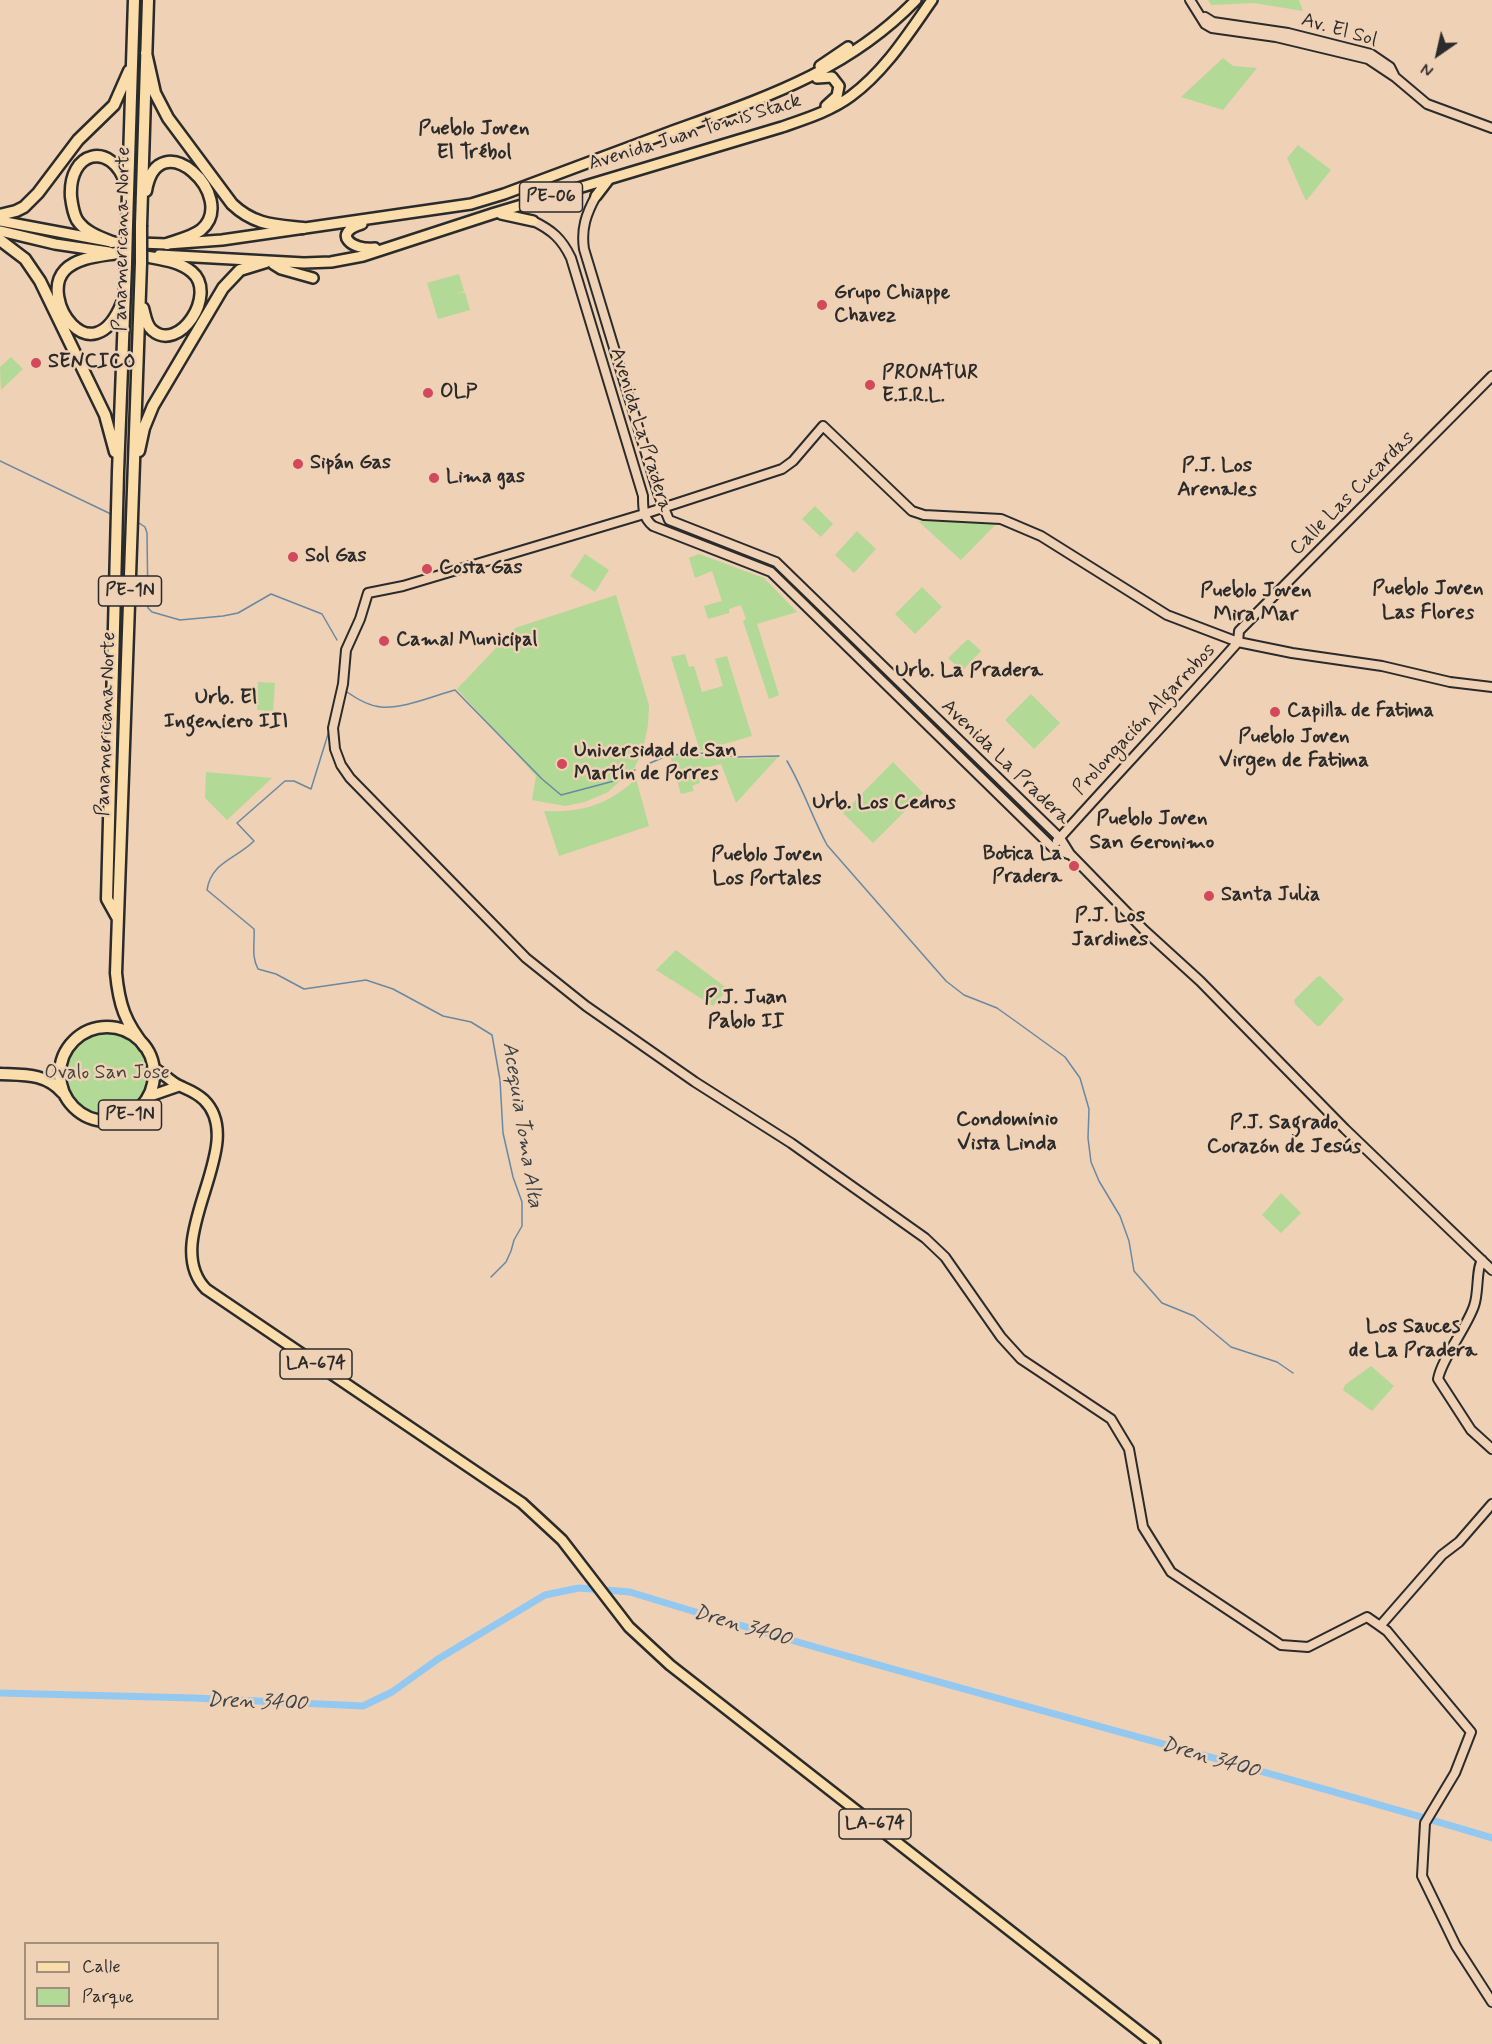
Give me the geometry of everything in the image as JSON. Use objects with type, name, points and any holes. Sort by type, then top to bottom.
[{"type":"highway","name":"Panamericana Norte","points":[[118,918],[107,899],[118,472],[134,0]]},
{"type":"highway","name":"Panamericana Norte","points":[[145,1047],[126,1020],[118,992],[118,918],[148,0]]},
{"type":"highway","points":[[146,53],[155,93],[168,118],[232,204],[242,213],[260,222],[303,228]]},
{"type":"highway","points":[[0,215],[24,207],[38,194],[78,140],[114,105],[132,66]]},
{"type":"highway","points":[[112,242],[93,234],[77,220],[71,201],[73,174],[84,160],[92,156],[100,156],[109,159],[117,167],[128,191]]},
{"type":"highway","points":[[141,209],[150,177],[164,162],[180,163],[199,177],[211,198],[210,217],[201,230],[167,244]]},
{"type":"highway","points":[[0,240],[25,260],[40,280],[105,415],[118,472]]},
{"type":"highway","points":[[117,253],[81,261],[66,269],[58,281],[59,297],[72,325],[84,334],[91,335],[98,334],[111,324],[124,298]]},
{"type":"highway","points":[[138,258],[184,267],[197,277],[200,283],[200,299],[193,315],[182,329],[171,335],[152,330],[147,323],[140,299]]},
{"type":"highway","points":[[133,477],[144,428],[153,406],[218,297],[240,270],[268,262]]},
{"type":"highway","points":[[64,1094],[60,1077],[62,1060],[70,1045],[83,1033],[99,1028],[116,1028],[132,1035],[145,1047]]},
{"type":"highway","name":"PE-1N","points":[[0,1074],[42,1077],[57,1086],[74,1108],[88,1118],[114,1121],[137,1110],[151,1091],[153,1068],[145,1047]]},
{"type":"main road","name":"Avenida Juan Tomis Stack","points":[[0,221],[112,242],[167,244],[222,240],[471,204],[504,194],[792,85],[823,71],[879,35],[916,0]]},
{"type":"main road","name":"Avenida Juan Tomis Stack","points":[[0,231],[138,258],[304,264],[363,256],[495,213],[753,137],[817,114],[850,97],[870,80],[892,55],[932,0]]},
{"type":"main road","points":[[792,85],[848,47]]},
{"type":"main road","points":[[792,85],[821,77],[832,77],[837,81],[837,96],[817,114]]},
{"type":"main road","name":"PE-06","points":[[596,196],[609,179]]},
{"type":"main road","name":"PE-06","points":[[495,213],[533,221]]},
{"type":"main road","points":[[385,218],[351,228],[347,236],[348,240],[361,248],[401,245]]},
{"type":"main road","points":[[268,262],[281,269],[313,278]]},
{"type":"main road","name":"LA-674","points":[[153,1068],[205,1100],[212,1111],[217,1130],[215,1149],[192,1241],[193,1266],[200,1282],[220,1299],[522,1503],[562,1540],[629,1628],[670,1665],[1155,2044]]},
{"type":"main road","points":[[143,1104],[153,1095],[179,1086]]},
{"type":"street","name":"Av. El Sol","points":[[1190,0],[1205,24],[1212,28],[1276,37],[1368,59],[1395,77]]},
{"type":"street","name":"Av. El Sol","points":[[1196,0],[1207,20],[1288,33],[1371,54],[1389,67],[1395,77]]},
{"type":"street","points":[[1395,77],[1427,104],[1492,128]]},
{"type":"street","name":"Avenida La Pradera","points":[[596,196],[585,218],[582,239],[584,249],[649,464],[669,520],[776,562],[1060,838],[1070,854],[1144,930],[1200,981],[1345,1129],[1492,1270]]},
{"type":"street","name":"Avenida La Pradera","points":[[533,221],[555,233],[571,258],[635,468],[643,496],[644,514],[648,522],[653,526],[771,572],[1052,847],[1070,854]]},
{"type":"street","name":"Calle Las Cucardas","points":[[1238,642],[1239,632],[1492,376]]},
{"type":"street","points":[[1492,687],[1450,682],[1382,666],[1292,653],[1238,642],[1167,615],[1041,536],[1001,519],[924,515],[912,511],[823,426],[793,461],[782,470],[403,586],[368,593],[360,619],[346,650],[341,697],[333,728],[335,748],[341,765],[350,778],[526,958],[586,1006],[695,1082],[791,1143],[925,1238],[945,1257],[1001,1337],[1021,1359],[1111,1419],[1129,1449],[1143,1527],[1171,1572],[1281,1645],[1308,1647],[1367,1617],[1388,1631],[1471,1732],[1455,1773],[1427,1819],[1422,1875],[1456,1946],[1492,2002]]},
{"type":"street","points":[[635,468],[649,464]]},
{"type":"street","points":[[663,530],[669,520]]},
{"type":"street","name":"Prolongación Algarrobos","points":[[1052,847],[1238,642]]},
{"type":"street","points":[[1482,1260],[1479,1267],[1475,1305],[1438,1379],[1471,1430],[1492,1449]]},
{"type":"street","points":[[1380,1626],[1492,1504]]},
{"type":"green space","points":[[1208,0],[1299,0],[1303,11],[1254,3],[1211,5]]},
{"type":"green space","points":[[1223,58],[1233,66],[1257,68],[1223,110],[1181,97]]},
{"type":"green space","points":[[1298,145],[1331,170],[1306,201],[1287,158]]},
{"type":"green space","points":[[459,274],[464,291],[454,295],[465,292],[470,310],[438,319],[427,283]]},
{"type":"green space","points":[[11,357],[23,369],[1,390],[0,367]]},
{"type":"green space","points":[[815,506],[833,524],[821,537],[802,519]]},
{"type":"green space","points":[[942,519],[996,522],[996,524],[961,560],[918,521],[940,522]]},
{"type":"green space","points":[[857,531],[876,549],[854,573],[835,555]]},
{"type":"green space","points":[[585,554],[609,570],[595,592],[570,576]]},
{"type":"green space","points":[[699,554],[764,578],[797,612],[757,624],[779,695],[769,699],[743,621],[746,619],[741,605],[729,609],[729,613],[708,619],[704,606],[722,601],[712,571],[695,578],[689,558]]},
{"type":"green space","points":[[922,587],[942,607],[915,634],[895,614]]},
{"type":"green space","points":[[616,595],[649,705],[643,749],[635,767],[608,792],[585,802],[565,806],[532,800],[536,776],[457,689],[515,628]]},
{"type":"green space","points":[[968,639],[981,651],[962,671],[948,658]]},
{"type":"green space","points":[[685,654],[689,667],[694,666],[702,692],[723,686],[715,659],[727,656],[752,736],[700,751],[671,657]]},
{"type":"green space","points":[[258,682],[275,683],[273,711],[257,710]]},
{"type":"green space","points":[[1031,694],[1060,723],[1034,749],[1005,720]]},
{"type":"green space","points":[[670,756],[749,759],[778,757],[736,803],[721,764],[696,770],[700,783],[692,786],[694,791],[681,794]]},
{"type":"green space","points":[[893,762],[923,793],[873,843],[843,813]]},
{"type":"green space","points":[[206,772],[272,778],[227,820],[205,798]]},
{"type":"green space","points":[[636,779],[649,826],[559,856],[544,811],[582,809],[593,806],[615,795]]},
{"type":"green space","points":[[676,950],[728,989],[713,1006],[656,970]]},
{"type":"green space","points":[[1320,976],[1344,999],[1320,1026],[1317,1026],[1295,1004],[1294,1000]]},
{"type":"green space","name":"Ovalo San Jose","points":[[98,1030],[116,1030],[132,1037],[144,1049],[151,1065],[151,1083],[144,1099],[132,1111],[116,1118],[98,1118],[82,1111],[70,1099],[63,1083],[63,1065],[70,1049],[82,1037]]},
{"type":"green space","points":[[1281,1193],[1301,1213],[1281,1233],[1262,1215]]},
{"type":"green space","points":[[1371,1366],[1394,1386],[1372,1411],[1343,1390],[1345,1385]]},
{"type":"waterway","points":[[0,461],[113,515]]},
{"type":"waterway","points":[[139,523],[145,527],[147,533],[148,608],[152,612],[180,620],[223,616],[238,613],[271,594],[322,614],[337,640]]},
{"type":"waterway","points":[[347,692],[367,704],[390,707],[455,690],[542,779],[561,795],[614,781],[635,770]]},
{"type":"waterway","name":"Acequia Toma Alta","points":[[329,731],[311,789],[294,781],[285,781],[237,823],[254,841],[213,873],[207,890],[254,929],[254,955],[258,969],[276,974],[304,989],[366,980],[393,989],[443,1016],[471,1022],[492,1035],[500,1080],[503,1133],[513,1177],[522,1202],[522,1226],[506,1262],[491,1277]]},
{"type":"waterway","points":[[670,755],[707,753],[736,757],[779,756]]},
{"type":"waterway","points":[[648,764],[664,757]]},
{"type":"waterway","points":[[787,761],[827,845],[946,981],[964,995],[997,1008],[1065,1057],[1080,1078],[1089,1109],[1088,1138],[1091,1162],[1099,1181],[1120,1216],[1129,1241],[1134,1271],[1162,1303],[1194,1316],[1231,1347],[1277,1362],[1293,1373]]},
{"type":"waterway","name":"Dren 3400","points":[[0,1693],[194,1698],[363,1706],[392,1692],[438,1659],[545,1595],[579,1588],[630,1592],[1492,1838]]},
{"type":"place","name":"Grupo Chiappe Chavez","points":[[822,305]]},
{"type":"place","name":"SENCICO","points":[[36,363]]},
{"type":"place","name":"PRONATUR E.I.R.L.","points":[[870,385]]},
{"type":"place","name":"OLP","points":[[428,393]]},
{"type":"place","name":"Sipán Gas","points":[[298,464]]},
{"type":"place","name":"Lima gas","points":[[434,478]]},
{"type":"place","name":"Sol Gas","points":[[293,557]]},
{"type":"place","name":"Costa Gas","points":[[427,569]]},
{"type":"place","name":"Camal Municipal","points":[[384,641]]},
{"type":"place","name":"Capilla de Fatima","points":[[1275,712]]},
{"type":"place","name":"Universidad de San Martín de Porres","points":[[562,764]]},
{"type":"place","name":"Botica La Pradera","points":[[1074,866]]},
{"type":"place","name":"Santa Julia","points":[[1209,896]]},
{"type":"district","name":"Pueblo Joven El Trébol","points":[[474,142]]},
{"type":"district","name":"P.J. Los Arenales","points":[[1217,479]]},
{"type":"district","name":"Pueblo Joven Las Flores","points":[[1428,602]]},
{"type":"district","name":"Pueblo Joven Mira Mar","points":[[1256,604]]},
{"type":"district","name":"Urb. La Pradera","points":[[969,672]]},
{"type":"district","name":"Urb. El Ingeniero III","points":[[226,711]]},
{"type":"district","name":"Pueblo Joven Virgen de Fatima","points":[[1294,750]]},
{"type":"district","name":"Urb. Los Cedros","points":[[884,804]]},
{"type":"district","name":"Pueblo Joven San Geronimo","points":[[1152,832]]},
{"type":"district","name":"Pueblo Joven Los Portales","points":[[767,868]]},
{"type":"district","name":"P.J. Los Jardines","points":[[1110,929]]},
{"type":"district","name":"P.J. Juan Pablo II","points":[[746,1011]]},
{"type":"district","name":"Condominio Vista Linda","points":[[1007,1133]]},
{"type":"district","name":"P.J. Sagrado Corazón de Jesús","points":[[1284,1136]]},
{"type":"district","name":"Los Sauces de La Pradera","points":[[1413,1340]]}]
